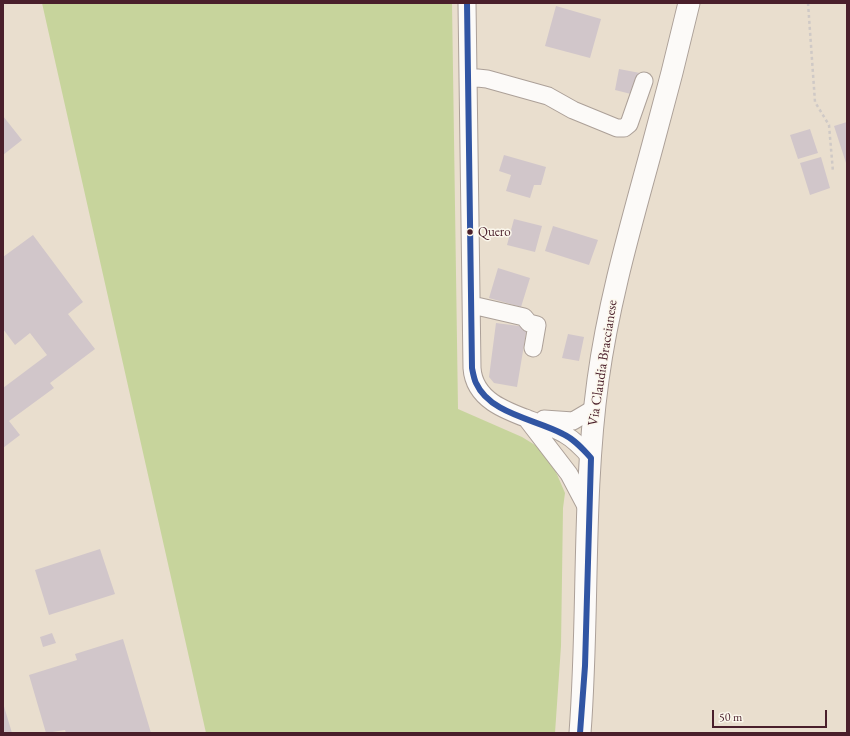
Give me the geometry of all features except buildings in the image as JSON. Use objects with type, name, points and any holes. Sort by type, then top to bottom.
[{"type":"main road","name":"Via Claudia Braccianese","points":[[580,733],[585,666],[588,512],[595,408],[610,313],[618,275],[689,3]]},
{"type":"street","points":[[467,3],[472,368],[476,387],[495,404],[524,417],[573,421],[595,408]]},
{"type":"street","points":[[468,77],[510,84],[548,96],[573,110],[617,128],[624,128],[629,124],[644,81]]},
{"type":"street","points":[[472,305],[524,317],[528,323],[537,325],[533,348]]},
{"type":"street","points":[[524,417],[551,443],[566,454],[576,458],[591,458]]},
{"type":"street","points":[[524,417],[569,474],[588,512]]},
{"type":"path","points":[[808,3],[816,102],[829,125],[833,172]]},
{"type":"green space","points":[[42,3],[452,3],[458,409],[522,437],[535,445],[550,459],[565,493],[563,508],[561,646],[555,733],[206,733]]},
{"type":"transit line","points":[[467,3],[472,368],[474,378],[483,393],[502,409],[567,436],[578,444],[591,458],[585,666],[580,733]]},
{"type":"place","name":"Quero","points":[[470,232]]}]
